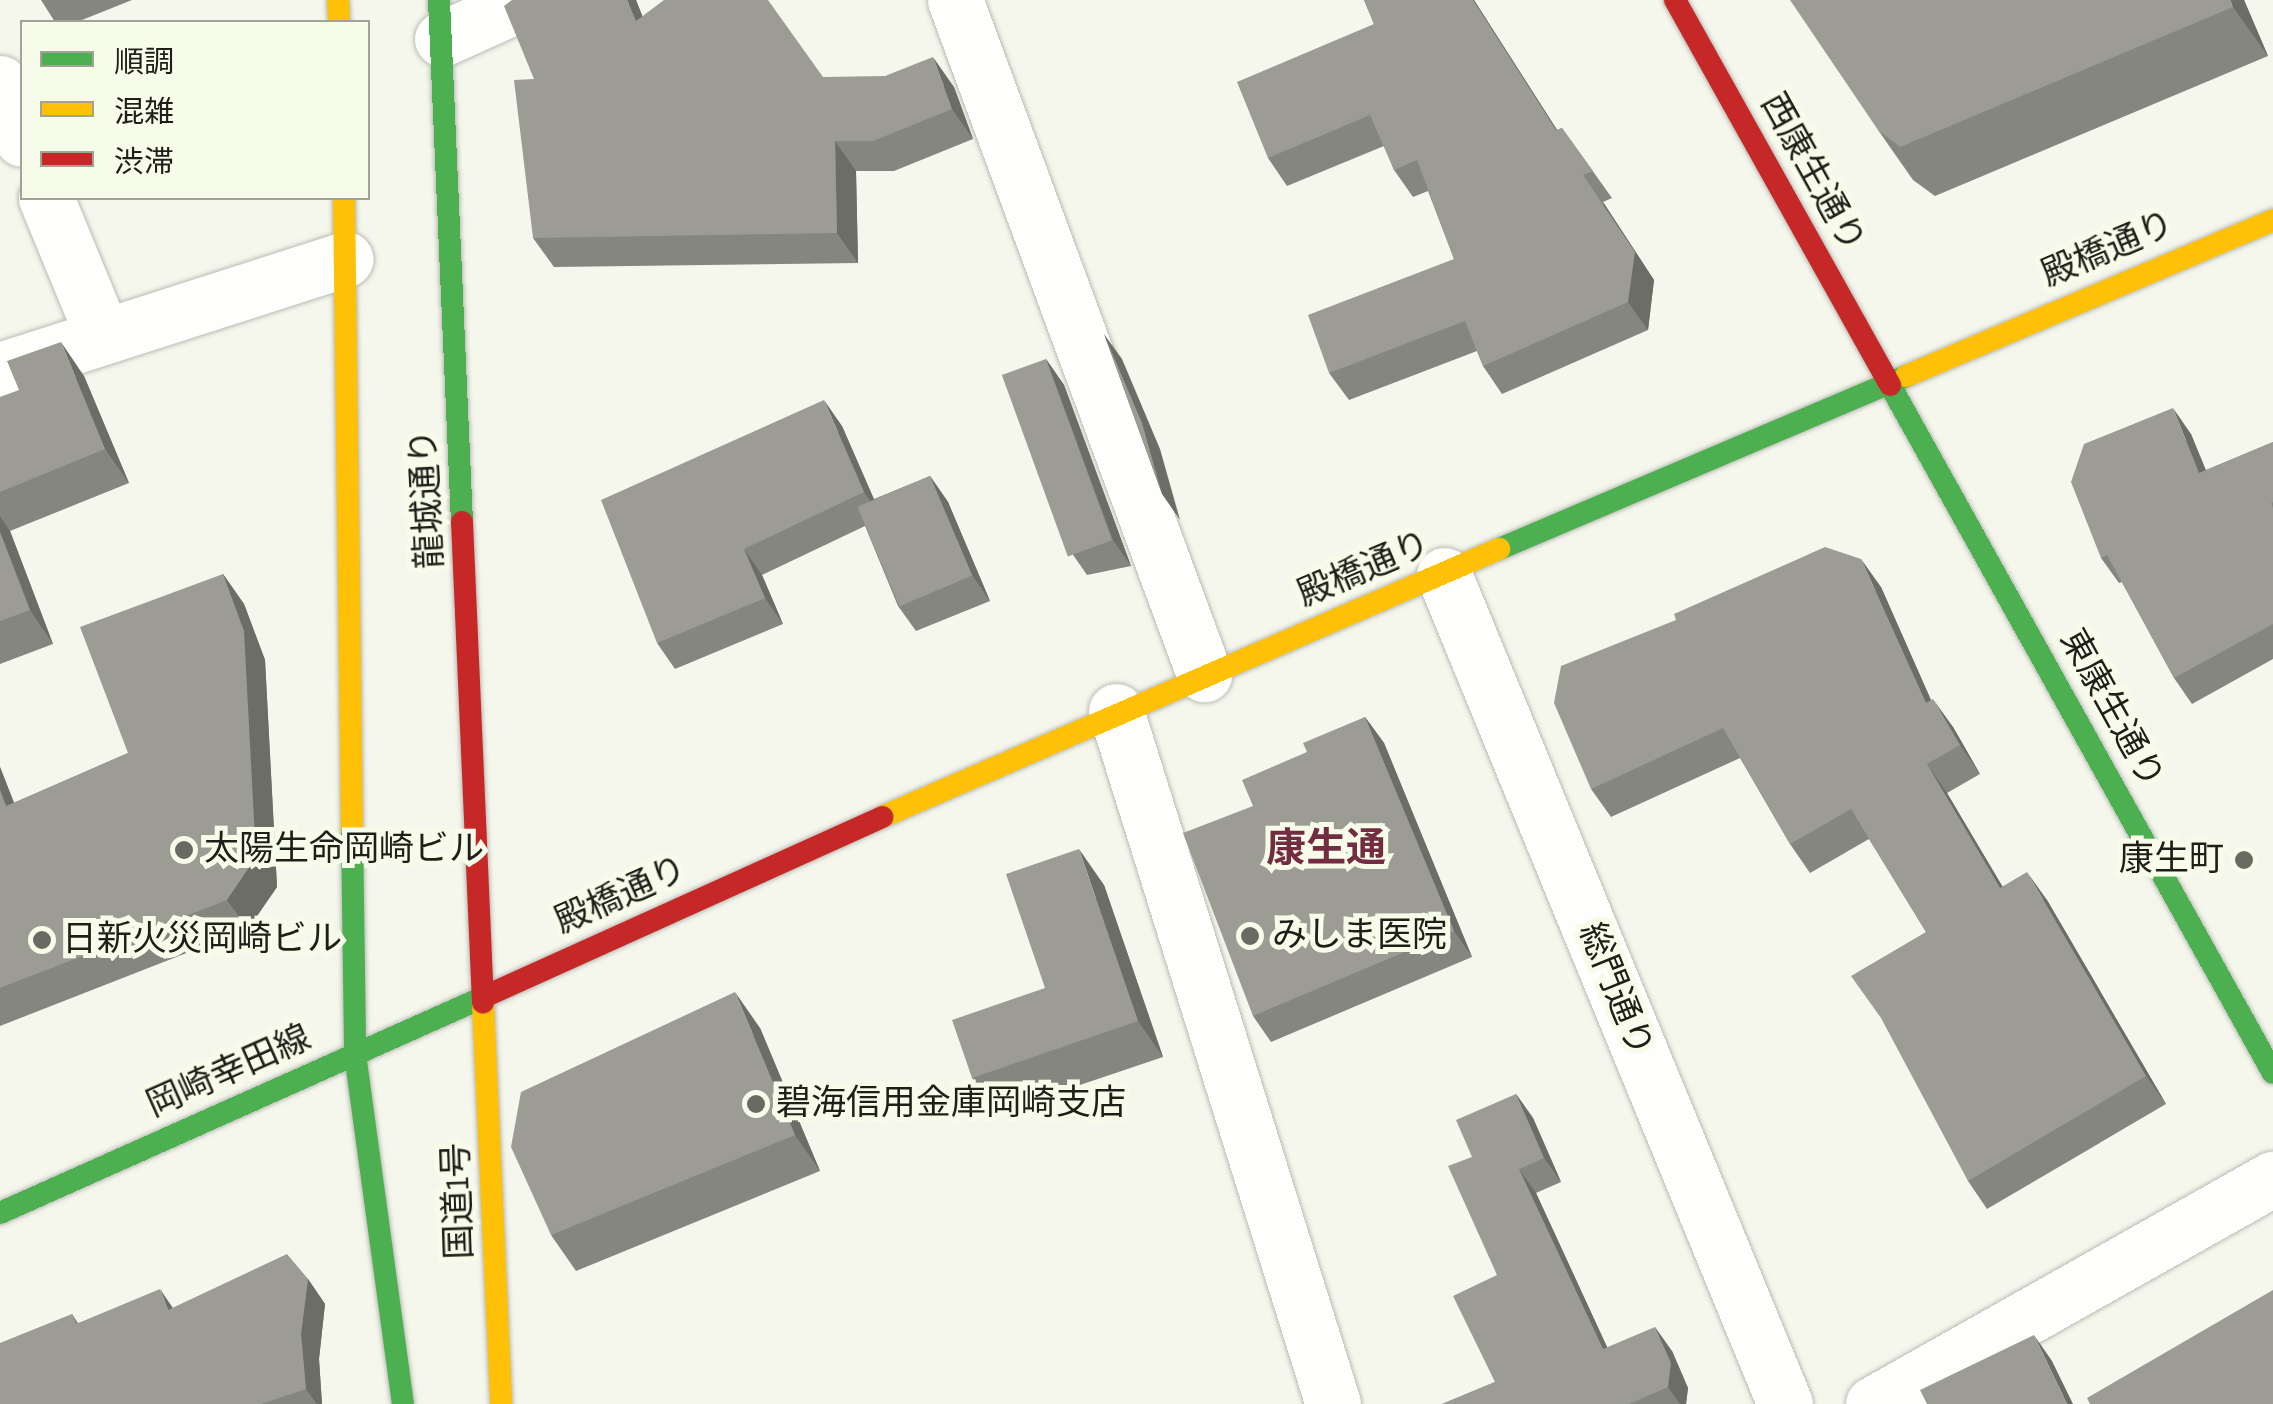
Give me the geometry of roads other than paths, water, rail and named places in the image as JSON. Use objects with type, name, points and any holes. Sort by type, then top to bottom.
[{"type":"main road","name":"西康生通り","points":[[1675,0],[1887,380]]},
{"type":"main road","name":"龍城通り","points":[[440,19],[486,996]]},
{"type":"main road","points":[[344,200],[355,1054],[403,1404]]},
{"type":"main road","name":"殿橋通り","points":[[486,996],[1116,711],[1444,575],[1887,380],[2273,220]]},
{"type":"main road","name":"東康生通り","points":[[1887,380],[2273,1073]]},
{"type":"main road","name":"岡崎幸田線","points":[[0,1213],[486,996]]},
{"type":"main road","name":"国道1号","points":[[486,996],[501,1404]]},
{"type":"street","points":[[440,19],[528,0]]},
{"type":"street","points":[[955,0],[1204,674]]},
{"type":"street","points":[[0,84],[20,134]]},
{"type":"street","points":[[47,200],[102,334]]},
{"type":"street","points":[[0,370],[102,334],[346,259]]},
{"type":"street","name":"総門通り","points":[[1444,575],[1785,1404]]},
{"type":"street","points":[[1116,711],[1333,1404]]},
{"type":"street","points":[[1873,1404],[2273,1178]]},
{"type":"place","name":"太陽生命岡崎ビル","points":[[184,850]]},
{"type":"place","name":"康生町","points":[[2244,860]]},
{"type":"place","name":"みしま医院","points":[[1250,936]]},
{"type":"place","name":"日新火災岡崎ビル","points":[[42,940]]},
{"type":"place","name":"碧海信用金庫岡崎支店","points":[[756,1104]]},
{"type":"district","name":"康生通","points":[[1326,849]]}]
